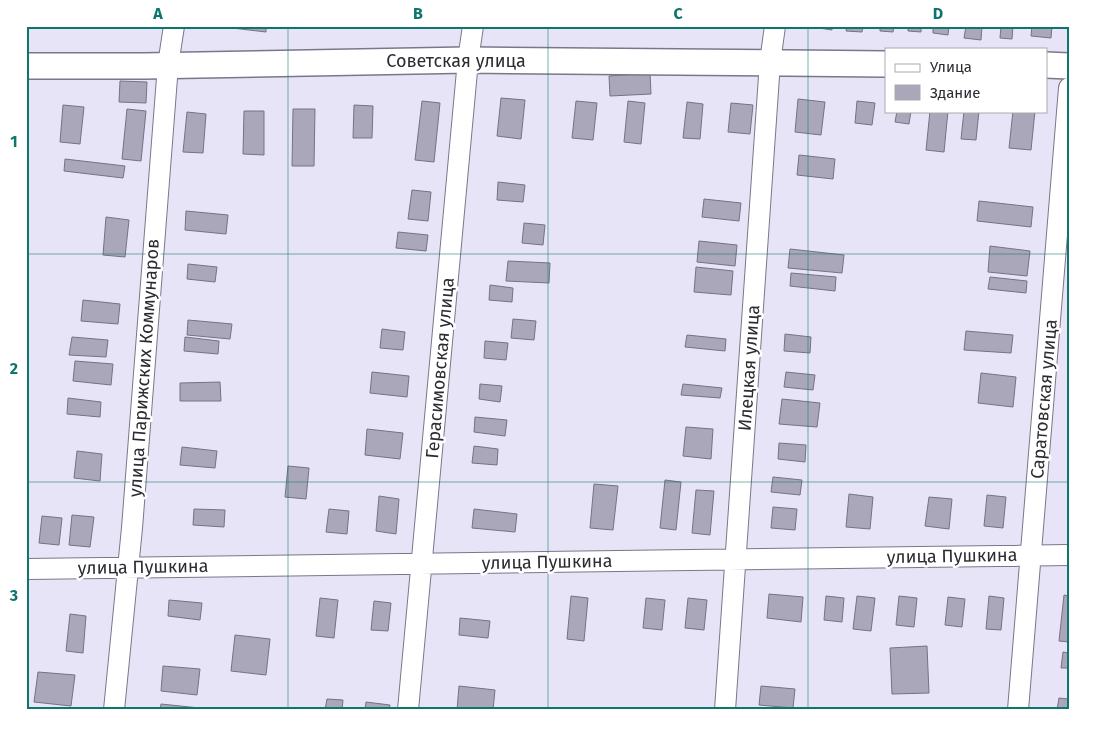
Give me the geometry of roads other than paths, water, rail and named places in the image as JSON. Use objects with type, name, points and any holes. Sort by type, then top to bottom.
[{"type":"street","name":"улица Парижских Коммунаров","points":[[114,710],[128,566],[168,65],[174,26]]},
{"type":"street","name":"Герасимовская улица","points":[[408,710],[423,564],[468,60],[473,26]]},
{"type":"street","name":"Илецкая улица","points":[[725,710],[770,62],[775,26]]},
{"type":"street","name":"Советская улица","points":[[26,66],[468,60],[885,64]]},
{"type":"street","points":[[1048,66],[1069,66]]},
{"type":"street","name":"Саратовская улица","points":[[1018,710],[1069,88]]},
{"type":"street","name":"улица Пушкина","points":[[26,569],[128,566],[1069,555]]}]
